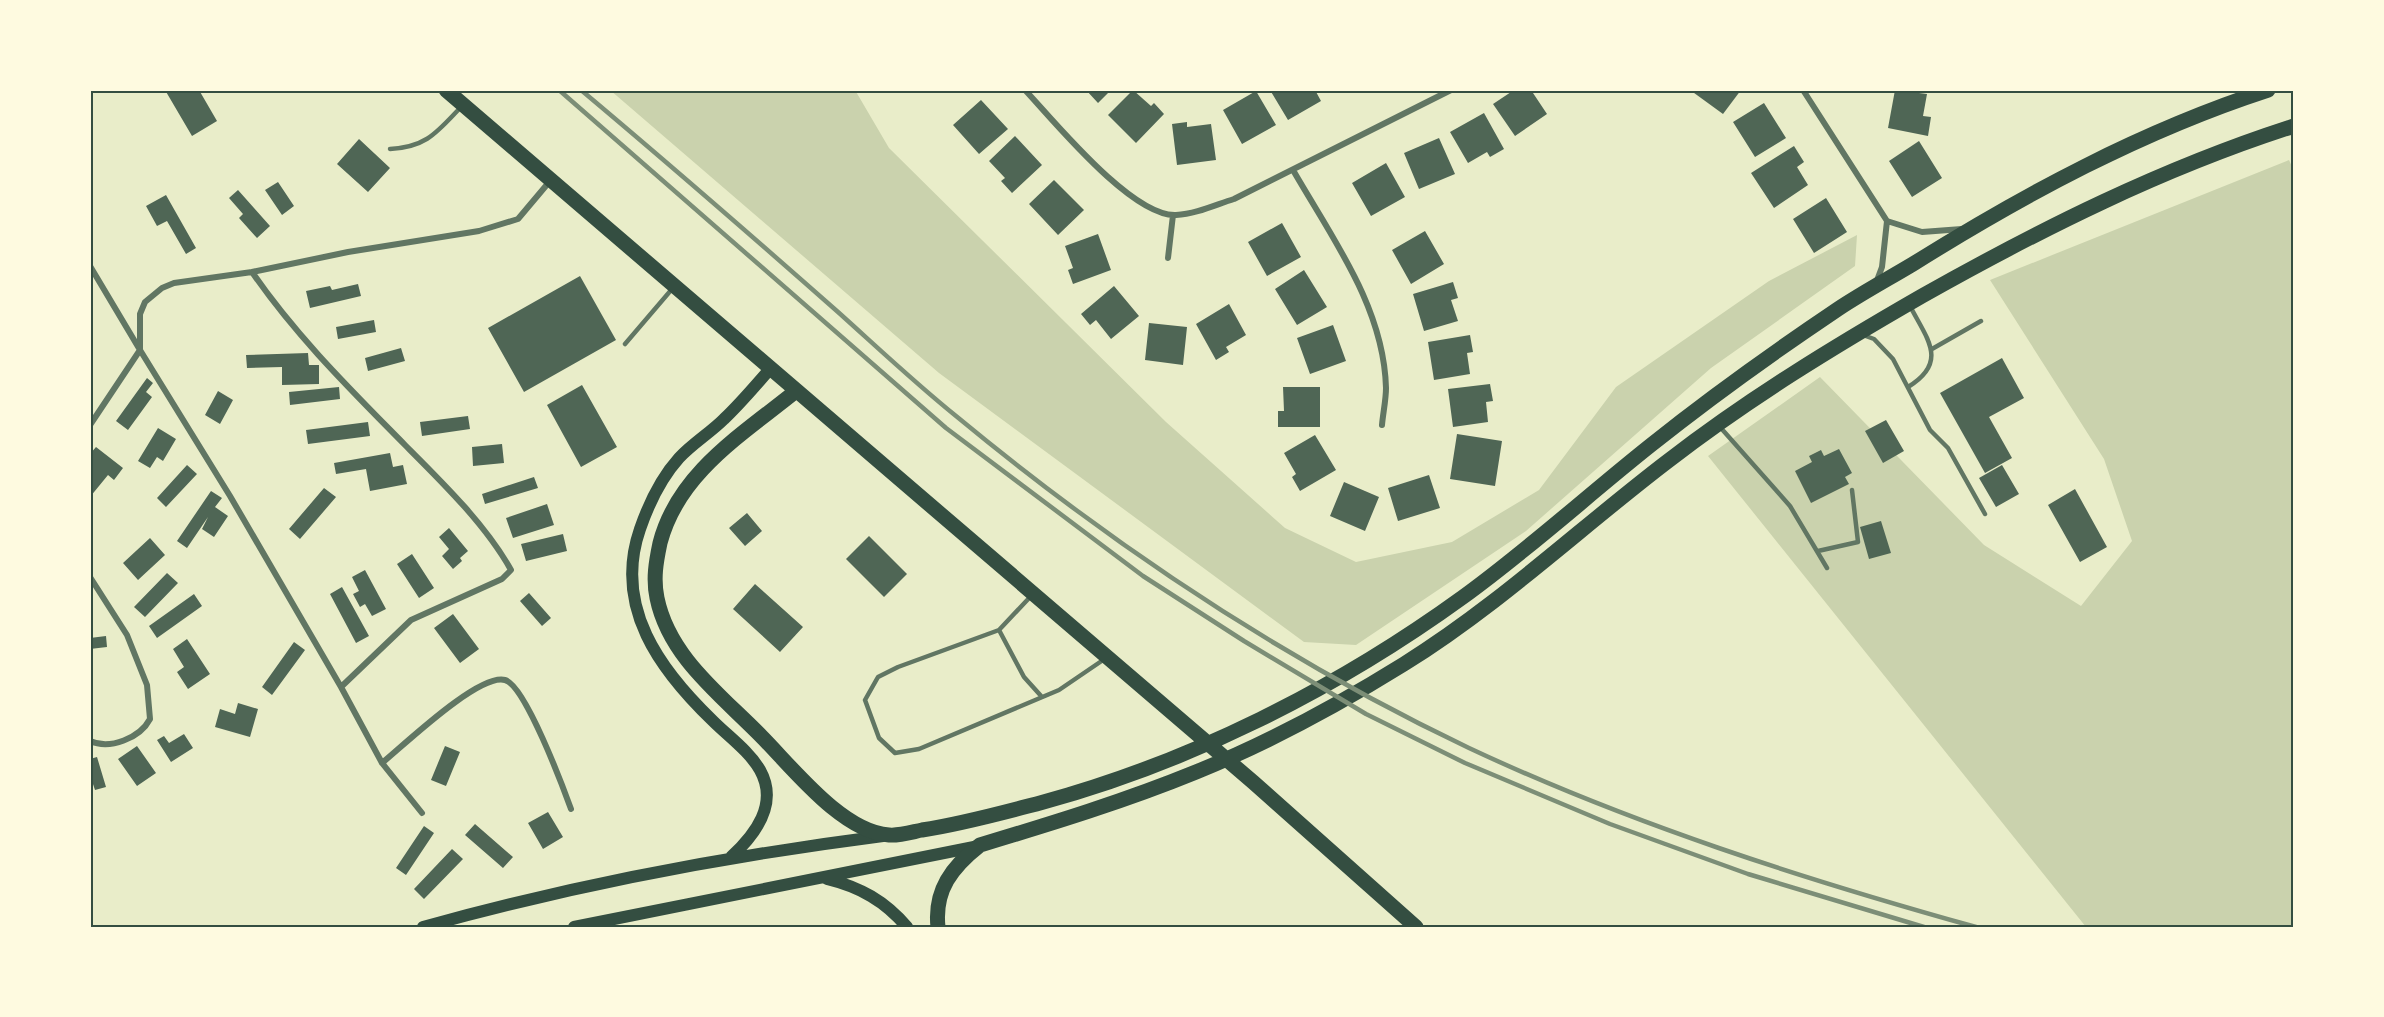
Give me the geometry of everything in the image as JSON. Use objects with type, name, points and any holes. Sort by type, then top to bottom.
[{"type":"main road","points":[[446,90],[1107,657],[1416,927]]},
{"type":"main road","points":[[423,927],[532,899],[731,857],[969,821],[1050,800],[1178,756],[1330,683],[1433,618],[1498,570],[1653,443],[1842,307],[1970,229],[2084,166],[2166,128],[2268,90]]},
{"type":"main road","points":[[574,927],[980,845],[1132,796],[1199,771],[1338,703],[1451,633],[1501,596],[1669,460],[1857,334],[2042,230],[2139,185],[2239,144],[2294,126]]},
{"type":"main road","points":[[731,857],[748,842],[762,820],[766,798],[765,783],[753,760],[680,688],[658,659],[637,607],[633,568],[639,531],[667,473],[680,457],[723,421],[770,369]]},
{"type":"main road","points":[[796,391],[703,468],[677,498],[664,530],[656,561],[657,599],[676,644],[703,679],[827,803],[843,815],[888,835]]},
{"type":"main road","points":[[938,927],[938,902],[941,891],[961,860],[980,845]]},
{"type":"main road","points":[[823,878],[846,884],[880,900],[907,927]]},
{"type":"street","points":[[1025,90],[1116,184],[1149,207],[1173,215],[1198,211],[1234,199],[1395,116],[1451,90]]},
{"type":"street","points":[[1804,90],[1887,221],[1882,267],[1874,288]]},
{"type":"street","points":[[1293,170],[1370,308],[1382,355],[1386,389],[1382,425]]},
{"type":"street","points":[[90,425],[140,350],[140,314],[145,302],[162,288],[174,283],[252,272],[348,252],[479,231],[518,219],[550,181]]},
{"type":"street","points":[[1168,258],[1173,215]]},
{"type":"street","points":[[1887,221],[1922,232],[1970,229]]},
{"type":"street","points":[[90,266],[230,496],[341,687],[382,763],[422,813]]},
{"type":"street","points":[[252,272],[278,309],[336,375],[453,495],[512,570],[502,579],[411,620],[341,687]]},
{"type":"street","points":[[90,577],[127,635],[147,685],[150,719],[132,737],[106,744],[90,741]]},
{"type":"street","points":[[382,763],[429,722],[477,688],[505,680],[512,684],[528,706],[571,809]]},
{"type":"lane","points":[[390,149],[412,148],[432,137],[463,105]]},
{"type":"lane","points":[[625,345],[674,286]]},
{"type":"lane","points":[[1908,304],[1932,349],[1933,359],[1924,376],[1908,387]]},
{"type":"lane","points":[[1932,349],[1981,321]]},
{"type":"lane","points":[[1857,334],[1874,339],[1893,358],[1930,430],[1948,448],[1985,514]]},
{"type":"lane","points":[[1718,425],[1790,506],[1827,568]]},
{"type":"lane","points":[[1818,551],[1858,542],[1852,490]]},
{"type":"lane","points":[[1033,594],[999,630],[898,667],[878,677],[865,700],[879,738],[895,753],[919,749],[1059,690],[1107,657]]},
{"type":"lane","points":[[999,630],[1024,677],[1042,697]]},
{"type":"green space","points":[[610,90],[855,90],[889,148],[1166,422],[1285,528],[1356,562],[1452,542],[1539,490],[1616,387],[1769,281],[1857,235],[1855,266],[1711,368],[1526,531],[1356,645],[1304,642],[939,373]]},
{"type":"green space","points":[[2289,160],[2294,171],[2294,927],[2086,927],[1708,456],[1820,377],[1984,545],[2081,606],[2132,541],[2104,459],[1990,280]]},
{"type":"building","points":[[165,90],[199,90],[217,121],[192,136]]},
{"type":"building","points":[[1086,90],[1111,90],[1098,103]]},
{"type":"building","points":[[1133,90],[1151,106],[1154,103],[1164,114],[1136,143],[1108,115]]},
{"type":"building","points":[[1270,90],[1315,90],[1321,101],[1288,120]]},
{"type":"building","points":[[1514,90],[1531,90],[1547,114],[1515,136],[1493,104]]},
{"type":"building","points":[[1690,90],[1741,90],[1723,114]]},
{"type":"building","points":[[1895,90],[1927,94],[1923,116],[1931,117],[1928,136],[1888,128]]},
{"type":"building","points":[[1256,91],[1276,125],[1242,144],[1223,110]]},
{"type":"building","points":[[981,100],[1008,129],[979,154],[953,125]]},
{"type":"building","points":[[1764,103],[1786,138],[1755,157],[1733,122]]},
{"type":"building","points":[[1484,113],[1504,149],[1490,157],[1487,152],[1468,163],[1450,132]]},
{"type":"building","points":[[1187,122],[1187,127],[1211,124],[1216,160],[1177,165],[1172,124]]},
{"type":"building","points":[[1015,136],[1042,165],[1012,193],[1001,181],[1005,178],[989,161]]},
{"type":"building","points":[[1439,138],[1455,174],[1419,189],[1404,153]]},
{"type":"building","points":[[359,139],[390,168],[368,192],[337,164]]},
{"type":"building","points":[[1919,141],[1942,178],[1912,197],[1889,161]]},
{"type":"building","points":[[1794,146],[1804,162],[1797,167],[1808,185],[1774,208],[1751,173]]},
{"type":"building","points":[[1386,163],[1405,197],[1371,216],[1352,183]]},
{"type":"building","points":[[1054,180],[1084,210],[1058,235],[1029,204]]},
{"type":"building","points":[[278,182],[294,206],[282,215],[265,190]]},
{"type":"building","points":[[238,190],[270,226],[257,238],[239,218],[243,214],[229,198]]},
{"type":"building","points":[[166,195],[196,248],[186,254],[167,221],[157,226],[146,206]]},
{"type":"building","points":[[1826,198],[1847,232],[1814,253],[1793,219]]},
{"type":"building","points":[[1282,223],[1301,257],[1267,276],[1248,242]]},
{"type":"building","points":[[1425,231],[1444,264],[1411,284],[1392,250]]},
{"type":"building","points":[[1098,234],[1111,270],[1073,284],[1068,270],[1073,268],[1065,246]]},
{"type":"building","points":[[1304,270],[1327,307],[1297,325],[1275,289]]},
{"type":"building","points":[[580,276],[616,340],[524,392],[488,328]]},
{"type":"building","points":[[1453,282],[1458,298],[1451,300],[1458,321],[1424,331],[1413,294]]},
{"type":"building","points":[[358,284],[361,296],[310,308],[306,291],[330,286],[332,290]]},
{"type":"building","points":[[1114,286],[1139,316],[1111,339],[1096,320],[1090,325],[1081,314]]},
{"type":"building","points":[[1229,304],[1246,335],[1226,347],[1229,352],[1216,360],[1196,324]]},
{"type":"building","points":[[374,320],[376,332],[338,339],[336,327]]},
{"type":"building","points":[[1149,323],[1187,327],[1183,365],[1145,360]]},
{"type":"building","points":[[1333,325],[1346,361],[1310,374],[1297,338]]},
{"type":"building","points":[[1470,335],[1473,352],[1467,353],[1470,374],[1434,380],[1428,342]]},
{"type":"building","points":[[401,348],[405,361],[368,371],[365,358]]},
{"type":"building","points":[[308,353],[309,365],[319,365],[319,384],[282,385],[282,367],[247,368],[246,355]]},
{"type":"building","points":[[2002,358],[2024,398],[1989,417],[2012,458],[1985,473],[1940,393]]},
{"type":"building","points":[[147,378],[153,383],[146,392],[152,397],[128,430],[116,421]]},
{"type":"building","points":[[1490,384],[1493,401],[1486,402],[1488,422],[1453,427],[1448,389]]},
{"type":"building","points":[[582,385],[617,447],[581,467],[547,405]]},
{"type":"building","points":[[339,387],[340,399],[290,405],[289,392]]},
{"type":"building","points":[[1283,387],[1320,387],[1320,427],[1278,427],[1278,411],[1284,411]]},
{"type":"building","points":[[218,391],[233,400],[220,424],[205,415]]},
{"type":"building","points":[[468,416],[470,429],[422,436],[420,422]]},
{"type":"building","points":[[1886,420],[1904,451],[1883,463],[1865,431]]},
{"type":"building","points":[[368,422],[370,436],[308,444],[306,430]]},
{"type":"building","points":[[158,428],[176,439],[163,461],[157,457],[150,468],[138,461]]},
{"type":"building","points":[[1457,434],[1502,441],[1495,486],[1450,479]]},
{"type":"building","points":[[1315,435],[1336,470],[1300,491],[1292,477],[1296,474],[1284,453]]},
{"type":"building","points":[[502,444],[504,463],[473,466],[472,447]]},
{"type":"building","points":[[96,447],[123,468],[114,480],[108,475],[90,497],[90,454]]},
{"type":"building","points":[[1839,449],[1852,473],[1845,477],[1849,484],[1811,503],[1795,471],[1812,462],[1809,456],[1821,450],[1824,456]]},
{"type":"building","points":[[390,453],[393,467],[403,465],[407,484],[370,491],[366,469],[336,474],[334,463]]},
{"type":"building","points":[[187,465],[197,474],[166,507],[157,498]]},
{"type":"building","points":[[2002,465],[2019,494],[1996,507],[1979,478]]},
{"type":"building","points":[[1429,475],[1440,508],[1398,521],[1388,488]]},
{"type":"building","points":[[534,477],[538,488],[485,504],[482,494]]},
{"type":"building","points":[[1344,482],[1379,497],[1365,531],[1330,516]]},
{"type":"building","points":[[324,488],[336,497],[300,539],[289,529]]},
{"type":"building","points":[[2075,489],[2107,547],[2080,562],[2048,505]]},
{"type":"building","points":[[211,491],[222,498],[215,507],[228,516],[214,537],[202,529],[208,517],[187,548],[177,541]]},
{"type":"building","points":[[547,504],[554,525],[513,538],[506,518]]},
{"type":"building","points":[[747,513],[762,531],[745,546],[729,528]]},
{"type":"building","points":[[1881,521],[1891,553],[1869,559],[1860,527]]},
{"type":"building","points":[[449,528],[468,551],[453,569],[442,556],[449,549],[439,537]]},
{"type":"building","points":[[563,534],[567,551],[526,561],[521,544]]},
{"type":"building","points":[[869,536],[907,574],[884,597],[846,559]]},
{"type":"building","points":[[150,538],[165,555],[138,580],[123,563]]},
{"type":"building","points":[[412,554],[434,588],[419,598],[397,564]]},
{"type":"building","points":[[365,570],[386,609],[372,616],[365,604],[360,607],[353,594],[359,591],[352,577]]},
{"type":"building","points":[[167,573],[178,583],[145,617],[134,607]]},
{"type":"building","points":[[755,584],[803,627],[780,652],[733,609]]},
{"type":"building","points":[[342,587],[369,636],[356,643],[330,594]]},
{"type":"building","points":[[529,593],[551,618],[542,626],[520,601]]},
{"type":"building","points":[[194,594],[202,606],[157,638],[149,626]]},
{"type":"building","points":[[453,614],[479,649],[460,663],[434,628]]},
{"type":"building","points":[[106,636],[107,647],[90,649],[90,638]]},
{"type":"building","points":[[187,639],[210,674],[188,689],[177,672],[184,667],[173,649]]},
{"type":"building","points":[[294,642],[305,650],[272,695],[262,687]]},
{"type":"building","points":[[238,703],[258,709],[250,737],[215,727],[220,709],[235,714]]},
{"type":"building","points":[[184,734],[193,748],[171,762],[157,740],[164,736],[169,743]]},
{"type":"building","points":[[137,746],[156,773],[137,786],[118,759]]},
{"type":"building","points":[[445,746],[460,752],[446,786],[431,780]]},
{"type":"building","points":[[97,757],[106,787],[95,790],[90,775],[90,759]]},
{"type":"building","points":[[548,812],[563,837],[543,849],[528,823]]},
{"type":"building","points":[[475,824],[513,857],[503,868],[465,835]]},
{"type":"building","points":[[424,826],[434,833],[406,875],[396,868]]},
{"type":"building","points":[[452,849],[463,859],[424,899],[414,889]]},
{"type":"railway","points":[[559,90],[946,428],[1143,576],[1244,641],[1366,714],[1465,763],[1610,824],[1748,874],[1924,927]]},
{"type":"railway","points":[[581,90],[742,228],[926,391],[1015,464],[1139,555],[1267,639],[1401,714],[1530,776],[1719,848],[1976,927]]}]
